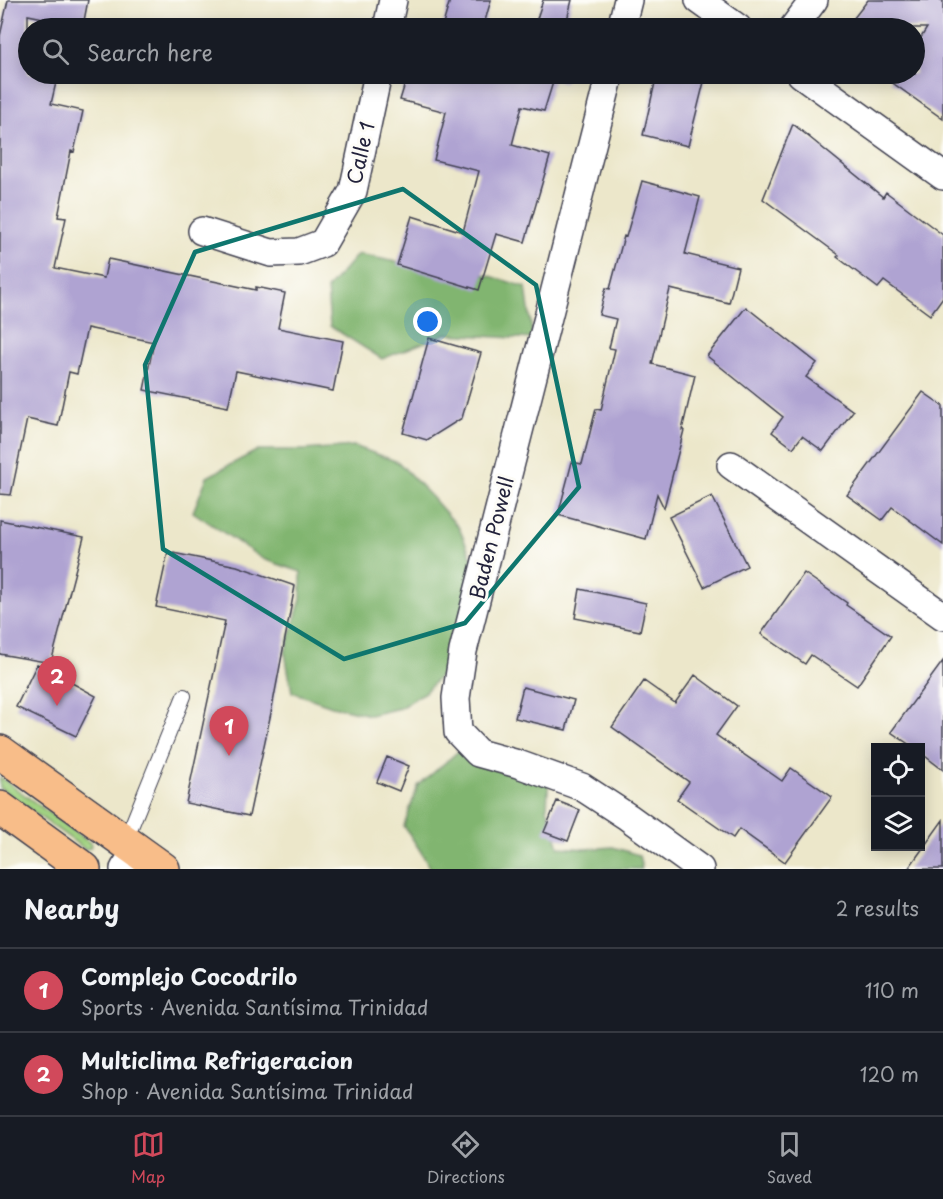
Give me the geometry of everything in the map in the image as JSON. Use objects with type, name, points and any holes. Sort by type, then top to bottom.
[{"type":"main road","points":[[0,752],[129,854],[163,869]]},
{"type":"main road","points":[[0,808],[84,869]]},
{"type":"street","points":[[389,18],[393,0]]},
{"type":"street","points":[[624,18],[628,0]]},
{"type":"street","points":[[699,0],[724,18]]},
{"type":"street","points":[[800,18],[814,0]]},
{"type":"street","name":"Calle 1","points":[[202,231],[271,253],[300,252],[323,243],[353,191],[376,84]]},
{"type":"street","name":"Baden Powell","points":[[607,84],[463,651],[456,698],[458,732],[478,753],[518,764],[582,787],[700,869]]},
{"type":"street","points":[[815,84],[943,176]]},
{"type":"street","points":[[731,465],[943,615]]},
{"type":"lane","points":[[129,854],[184,696]]},
{"type":"highlighted area","points":[[403,189],[536,285],[579,487],[465,623],[344,659],[163,549],[145,365],[195,252]]},
{"type":"green space","points":[[358,254],[434,270],[487,275],[526,287],[533,339],[446,334],[382,359],[330,326],[327,289]]},
{"type":"green space","points":[[354,446],[398,462],[459,528],[478,572],[462,653],[425,692],[400,708],[370,715],[332,706],[292,692],[285,653],[301,599],[301,572],[263,559],[193,512],[207,477],[258,450],[304,450]]},
{"type":"green space","points":[[462,748],[549,773],[547,808],[559,847],[586,849],[613,847],[639,855],[642,869],[430,869],[404,826],[418,786]]},
{"type":"green space","points":[[0,777],[90,843],[90,848],[85,849],[0,788]]},
{"type":"building","points":[[8,0],[88,0],[85,18],[43,18],[28,15],[28,18],[18,18],[18,84],[56,84],[51,104],[83,111],[74,152],[71,151],[58,217],[66,218],[55,268],[104,278],[108,259],[256,290],[256,287],[285,293],[278,328],[343,341],[333,391],[236,371],[228,407],[144,390],[154,342],[87,328],[77,374],[69,372],[58,426],[27,419],[11,495],[0,494],[0,36]]},
{"type":"building","points":[[450,0],[491,0],[486,18],[445,18]]},
{"type":"building","points":[[543,0],[572,0],[568,18],[537,18]]},
{"type":"building","points":[[868,0],[943,0],[943,119],[894,84],[925,84],[925,31],[927,28],[925,28],[925,18],[854,18]]},
{"type":"building","points":[[405,84],[552,84],[544,111],[522,106],[512,145],[550,156],[525,242],[496,234],[479,290],[397,265],[412,216],[463,232],[479,171],[434,160],[446,112],[400,100]]},
{"type":"building","points":[[655,84],[704,84],[688,146],[643,135]]},
{"type":"building","points":[[793,124],[883,197],[886,192],[943,235],[943,297],[930,315],[884,281],[878,288],[837,257],[839,255],[763,199]]},
{"type":"building","points":[[642,181],[700,197],[685,254],[738,267],[729,303],[670,289],[652,364],[695,375],[664,508],[657,494],[646,539],[558,515],[572,462],[582,464],[596,409],[601,410],[615,349],[609,348],[616,319],[599,315],[606,288],[610,289]]},
{"type":"building","points":[[746,307],[817,363],[806,377],[853,411],[823,451],[802,436],[793,448],[772,432],[783,417],[707,356]]},
{"type":"building","points":[[429,338],[481,353],[462,418],[427,440],[403,433]]},
{"type":"building","points":[[923,392],[943,406],[943,545],[892,507],[882,520],[847,495]]},
{"type":"building","points":[[712,496],[747,566],[704,587],[669,517]]},
{"type":"building","points":[[0,520],[84,537],[51,663],[0,654]]},
{"type":"building","points":[[168,552],[237,566],[295,586],[249,816],[186,803],[225,621],[156,607]]},
{"type":"building","points":[[804,573],[891,636],[857,686],[811,655],[805,664],[761,634]]},
{"type":"building","points":[[580,589],[646,603],[640,631],[575,618]]},
{"type":"building","points":[[943,661],[943,770],[925,756],[925,743],[907,743],[891,732]]},
{"type":"building","points":[[37,664],[96,696],[76,736],[16,707]]},
{"type":"building","points":[[695,675],[737,706],[716,735],[782,781],[791,768],[832,797],[785,862],[739,829],[733,838],[677,799],[689,782],[612,727],[644,681],[675,703]]},
{"type":"building","points":[[523,687],[574,700],[566,730],[515,718]]},
{"type":"building","points":[[387,757],[409,766],[399,791],[377,782]]},
{"type":"building","points":[[557,801],[580,810],[568,841],[544,832]]},
{"type":"building","points":[[943,820],[943,869],[908,869],[921,851],[925,851],[925,845]]},
{"type":"place","name":"Multiclima Refrigeracion","points":[[57,706]]},
{"type":"place","name":"Complejo Cocodrilo","points":[[229,756]]}]
